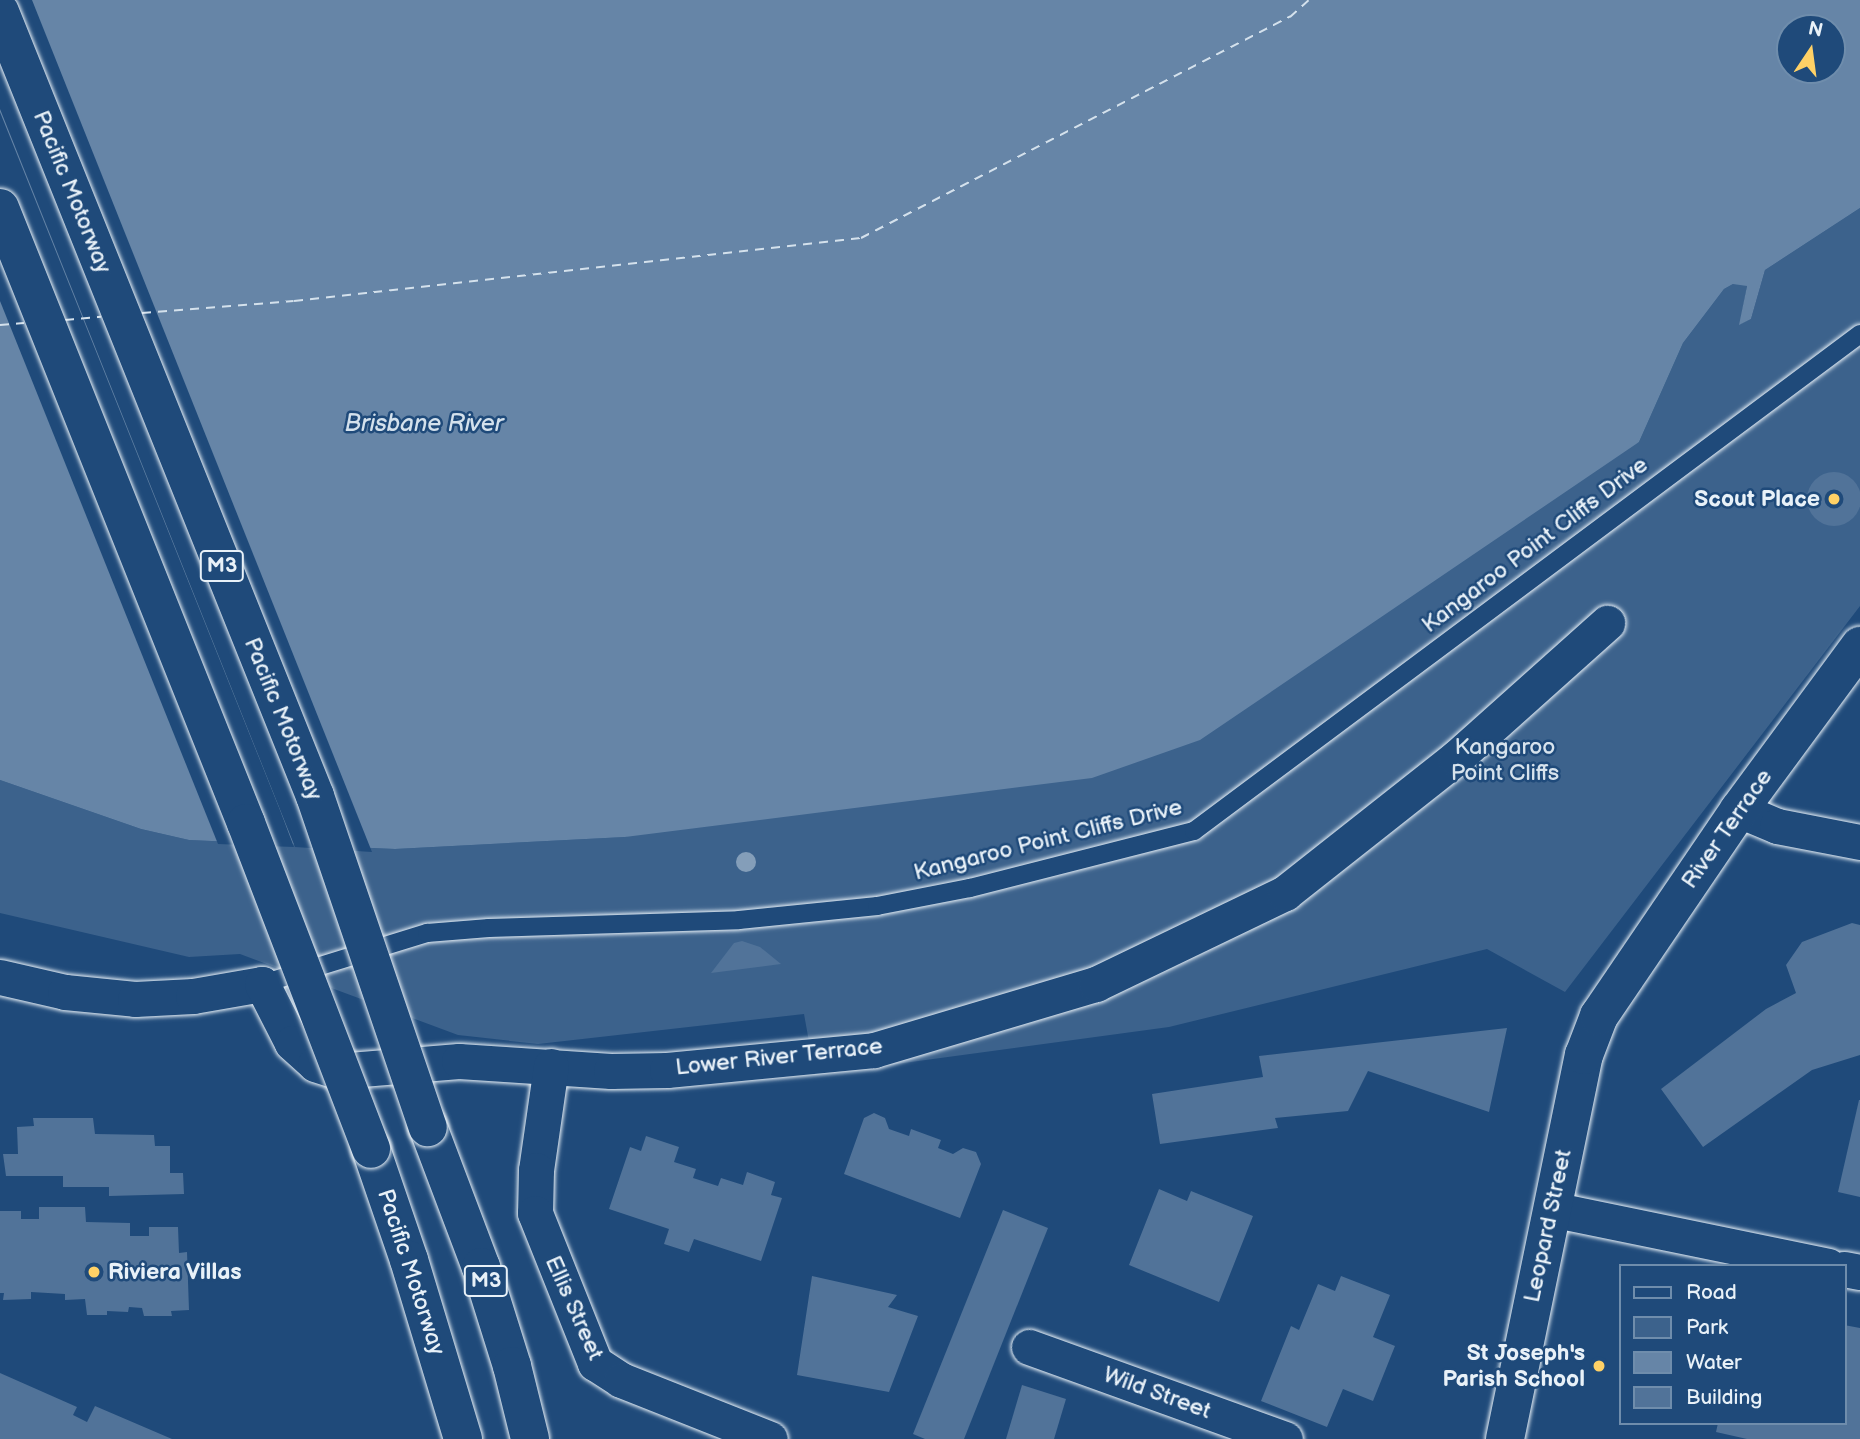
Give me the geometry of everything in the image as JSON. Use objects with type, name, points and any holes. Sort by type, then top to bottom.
[{"type":"main road","name":"Pacific Motorway","points":[[0,12],[315,796],[428,1127],[481,1267],[530,1439]]},
{"type":"main road","name":"Pacific Motorway","points":[[0,208],[246,823],[371,1149],[463,1439]]},
{"type":"main road","name":"River Terrace","points":[[1598,1016],[1739,810],[1860,646]]},
{"type":"main road","name":"Leopard Street","points":[[1505,1439],[1584,1055],[1598,1016]]},
{"type":"main road","points":[[440,1439],[442,1371]]},
{"type":"street","name":"Lower River Terrace","points":[[262,984],[292,1043],[315,1064],[329,1070],[356,1071],[459,1060],[611,1071],[667,1070],[874,1050],[1096,984],[1285,893],[1456,758],[1607,623]]},
{"type":"street","points":[[1739,810],[1777,826],[1860,842]]},
{"type":"street","points":[[0,977],[65,992],[135,999],[193,996],[262,984]]},
{"type":"street","name":"Ellis Street","points":[[551,1066],[536,1170],[535,1213],[595,1363],[621,1380],[770,1439]]},
{"type":"street","points":[[1551,1209],[1818,1264]]},
{"type":"street","name":"Wild Street","points":[[1029,1347],[1285,1439]]},
{"type":"lane","name":"Kangaroo Point Cliffs Drive","points":[[262,984],[427,933],[489,928],[727,921],[877,906],[970,888],[1194,831],[1860,334]]},
{"type":"green space","name":"Kangaroo Point Cliffs","points":[[1860,208],[1860,606],[1565,992],[1487,949],[1169,1027],[815,1075],[804,1014],[538,1044],[458,1035],[240,954],[189,957],[0,913],[0,780],[141,829],[189,840],[395,849],[625,837],[1639,442],[1683,343],[1724,289],[1733,284],[1743,283],[1747,286],[1740,324],[1751,319],[1765,270]]},
{"type":"water","name":"Brisbane River","points":[[0,0],[1860,0],[1860,208],[1765,270],[1751,319],[1739,325],[1747,286],[1733,284],[1724,289],[1683,343],[1639,442],[1200,740],[1092,778],[625,837],[395,849],[189,840],[141,829],[0,780]]},
{"type":"pier","points":[[0,0],[32,0],[372,852],[295,847],[0,109]]},
{"type":"pier","points":[[0,112],[294,847],[218,844],[0,301]]},
{"type":"building","points":[[1839,472],[1849,476],[1857,484],[1861,499],[1857,514],[1849,522],[1829,526],[1819,522],[1811,514],[1807,494],[1811,484],[1819,476]]},
{"type":"building","points":[[1852,923],[1860,925],[1860,1055],[1812,1070],[1703,1147],[1661,1089],[1766,1009],[1796,993],[1786,965],[1802,942]]},
{"type":"building","points":[[742,941],[760,947],[781,964],[711,973],[734,943]]},
{"type":"building","points":[[1507,1028],[1489,1112],[1368,1071],[1348,1111],[1275,1118],[1278,1128],[1160,1144],[1152,1094],[1263,1077],[1259,1056]]},
{"type":"building","points":[[1860,1100],[1860,1197],[1838,1192]]},
{"type":"building","points":[[874,1113],[885,1118],[889,1129],[909,1136],[911,1129],[941,1140],[938,1148],[953,1154],[963,1148],[976,1152],[981,1164],[960,1218],[844,1174],[864,1118]]},
{"type":"building","points":[[33,1118],[93,1118],[95,1134],[154,1135],[155,1146],[170,1146],[170,1173],[183,1173],[184,1194],[109,1196],[109,1187],[63,1187],[63,1176],[6,1176],[3,1154],[18,1154],[17,1127],[34,1126]]},
{"type":"building","points":[[646,1136],[679,1147],[674,1162],[696,1169],[693,1178],[718,1186],[721,1178],[743,1185],[747,1172],[775,1182],[771,1195],[782,1198],[761,1261],[694,1239],[689,1252],[664,1244],[669,1229],[609,1209],[630,1147],[641,1151]]},
{"type":"building","points":[[1159,1189],[1187,1201],[1191,1191],[1253,1216],[1219,1302],[1129,1265]]},
{"type":"building","name":"Riviera Villas","points":[[39,1207],[85,1207],[86,1222],[130,1223],[130,1236],[149,1236],[149,1227],[178,1227],[179,1253],[187,1252],[189,1310],[171,1311],[172,1316],[144,1316],[142,1308],[129,1307],[128,1312],[107,1311],[107,1315],[87,1315],[85,1299],[65,1300],[65,1294],[31,1292],[31,1299],[3,1300],[4,1293],[0,1293],[0,1211],[21,1211],[21,1219],[39,1219]]},
{"type":"building","points":[[1003,1210],[1048,1228],[964,1439],[925,1439],[913,1434]]},
{"type":"building","points":[[812,1276],[897,1295],[888,1307],[918,1316],[889,1392],[797,1375]]},
{"type":"building","points":[[1341,1276],[1390,1295],[1373,1337],[1395,1346],[1373,1401],[1343,1389],[1327,1427],[1261,1401],[1291,1326],[1299,1330],[1318,1284],[1335,1291]]},
{"type":"building","points":[[1846,1325],[1860,1328],[1860,1439],[1747,1439],[1716,1432],[1718,1425],[1846,1425]]},
{"type":"building","points":[[0,1373],[77,1407],[73,1415],[87,1422],[95,1406],[172,1439],[0,1439]]},
{"type":"building","points":[[1022,1385],[1066,1399],[1054,1439],[1006,1439]]},
{"type":"ferry route","points":[[142,313],[294,301],[861,238],[1290,17],[1309,0]]},
{"type":"ferry route","points":[[65,320],[101,317]]},
{"type":"ferry route","points":[[0,325],[24,323]]},
{"type":"place","name":"Scout Place","points":[[1834,499]]},
{"type":"place","name":"Riviera Villas","points":[[94,1272]]},
{"type":"place","name":"St Joseph's Parish School","points":[[1599,1366]]}]
